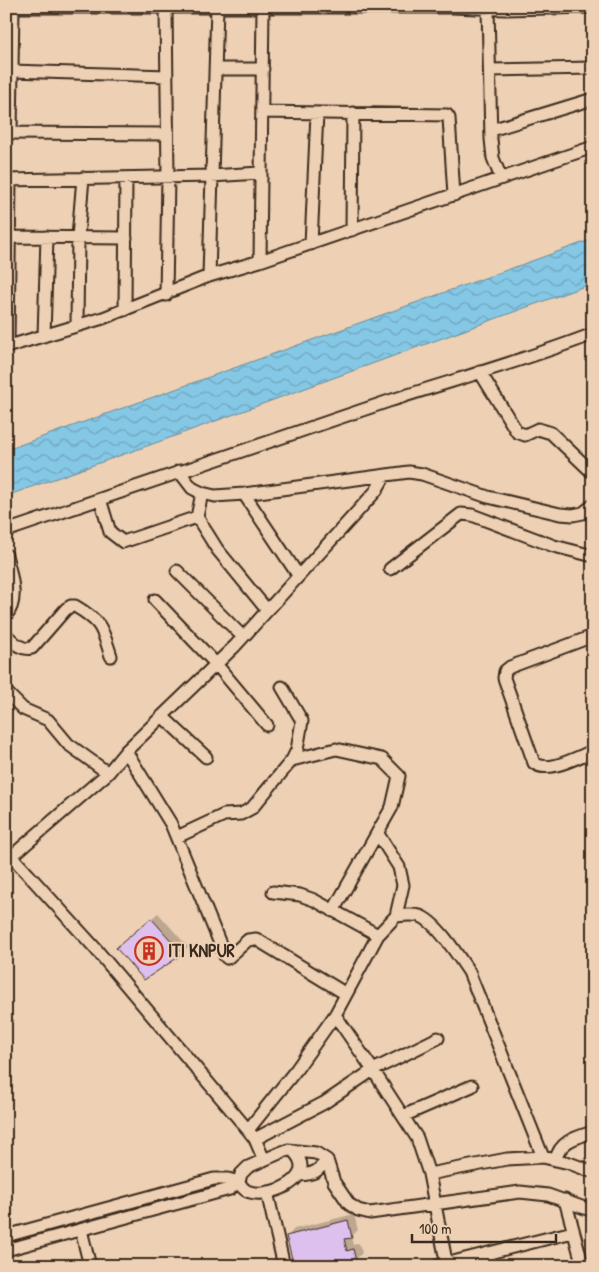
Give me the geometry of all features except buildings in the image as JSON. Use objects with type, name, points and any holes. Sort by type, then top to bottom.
[{"type":"street","points":[[167,134],[9,133],[12,71],[10,7],[593,7]]},
{"type":"street","points":[[209,276],[217,7]]},
{"type":"street","points":[[260,262],[263,7]]},
{"type":"street","points":[[166,8],[168,177],[166,295]]},
{"type":"street","points":[[488,8],[491,130],[493,158],[500,178]]},
{"type":"street","points":[[490,70],[593,68]]},
{"type":"street","points":[[215,69],[263,69]]},
{"type":"street","points":[[12,71],[167,76]]},
{"type":"street","points":[[491,130],[593,99]]},
{"type":"street","points":[[262,112],[447,115],[449,118],[454,195]]},
{"type":"street","points":[[311,244],[317,113]]},
{"type":"street","points":[[352,230],[353,114]]},
{"type":"street","points":[[260,173],[211,176],[8,180],[7,346],[77,326],[166,295],[209,276],[260,262],[593,147]]},
{"type":"street","points":[[77,326],[78,237],[83,178]]},
{"type":"street","points":[[124,310],[126,178]]},
{"type":"street","points":[[9,236],[126,238]]},
{"type":"street","points":[[44,336],[47,237]]},
{"type":"street","points":[[6,531],[179,471],[556,348],[593,334]]},
{"type":"street","points":[[480,372],[517,432],[525,435],[538,429],[551,433],[593,473]]},
{"type":"street","points":[[179,471],[192,488],[215,496],[384,477],[410,472],[422,474],[488,497],[560,514],[573,515],[583,513],[593,505]]},
{"type":"street","points":[[264,1160],[252,1135],[95,948],[9,853],[108,773],[126,752],[242,637],[376,491],[384,477]]},
{"type":"street","points":[[202,493],[197,517],[217,549],[267,610]]},
{"type":"street","points":[[244,494],[298,575]]},
{"type":"street","points":[[100,498],[110,532],[123,542],[197,517]]},
{"type":"street","points":[[390,569],[461,514],[472,515],[554,546],[593,556]]},
{"type":"street","points":[[6,555],[13,583],[13,592],[10,612],[6,615]]},
{"type":"street","points":[[177,571],[242,637]]},
{"type":"street","points":[[155,600],[216,664],[267,725]]},
{"type":"street","points":[[6,635],[21,648],[32,648],[66,609],[75,606],[97,621],[112,656]]},
{"type":"street","points":[[593,636],[510,667],[505,671],[504,678],[534,764],[538,767],[548,768],[593,751]]},
{"type":"street","points":[[177,837],[224,815],[240,814],[252,808],[292,760],[298,743],[302,721],[282,687]]},
{"type":"street","points":[[6,692],[23,709],[48,720],[68,744],[108,773]]},
{"type":"street","points":[[162,716],[206,758]]},
{"type":"street","points":[[292,760],[336,749],[382,760],[399,776],[392,807],[333,911]]},
{"type":"street","points":[[126,752],[172,824],[224,956],[229,957],[248,940],[256,939],[346,994]]},
{"type":"street","points":[[252,1135],[335,1015],[378,935],[396,916],[403,885],[399,867],[378,834]]},
{"type":"street","points":[[273,892],[300,895],[378,935]]},
{"type":"street","points":[[396,916],[412,915],[421,917],[431,924],[453,948],[469,972],[543,1157]]},
{"type":"street","points":[[335,1015],[417,1138],[429,1174],[444,1265],[574,1232]]},
{"type":"street","points":[[252,1135],[324,1103],[373,1070],[438,1038]]},
{"type":"street","points":[[403,1116],[472,1086]]},
{"type":"street","points":[[556,1160],[560,1147],[593,1132]]},
{"type":"street","points":[[6,1250],[230,1189],[239,1182],[241,1174],[248,1167],[288,1150],[316,1153],[327,1160],[334,1182],[349,1204],[358,1210],[370,1213],[520,1192],[548,1195],[593,1211]]},
{"type":"street","points":[[6,1236],[214,1179],[228,1179],[239,1182],[248,1191],[267,1192],[292,1182],[299,1175],[301,1169],[300,1160],[294,1152]]},
{"type":"street","points":[[429,1174],[508,1159],[543,1157],[593,1172]]},
{"type":"street","points":[[299,1175],[310,1175],[318,1171],[327,1160]]},
{"type":"street","points":[[267,1192],[284,1266]]},
{"type":"street","points":[[564,1200],[583,1266]]},
{"type":"street","points":[[81,1230],[90,1266]]},
{"type":"street","points":[[488,1253],[491,1266]]},
{"type":"water","points":[[593,239],[593,283],[6,496],[6,450]]},
{"type":"place","name":"ITI KNPUR","points":[[149,951]]}]
